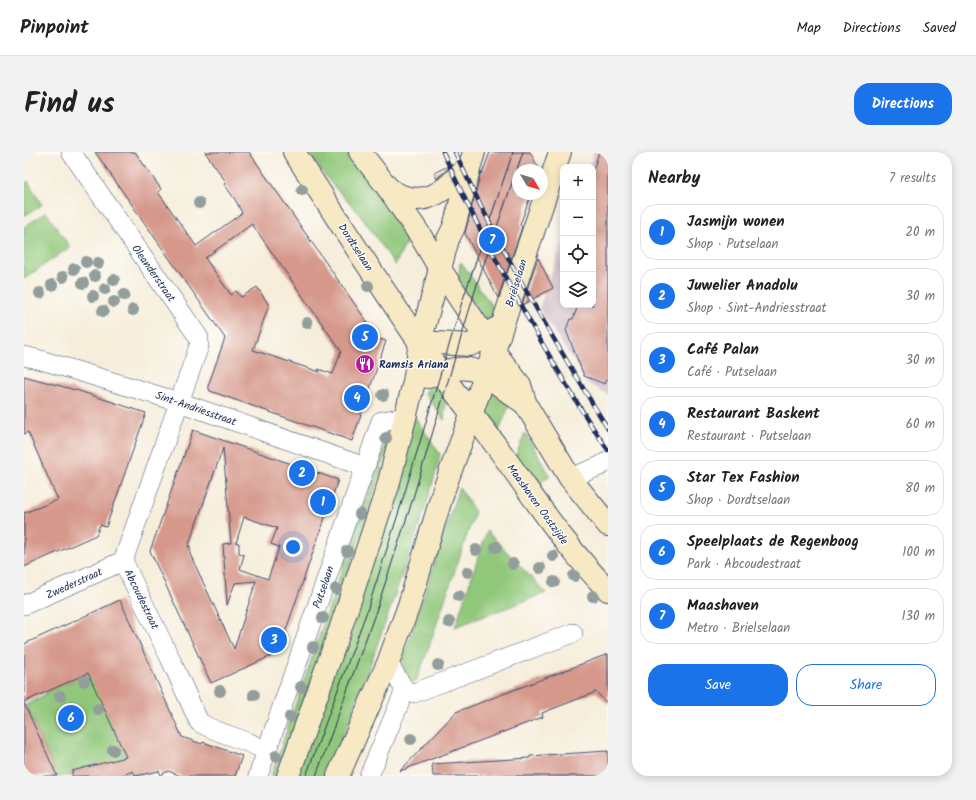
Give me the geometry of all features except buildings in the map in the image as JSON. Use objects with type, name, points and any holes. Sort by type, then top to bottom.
[{"type":"main road","name":"Dordtselaan","points":[[294,152],[392,302],[441,373],[472,413]]},
{"type":"main road","points":[[360,152],[388,188],[420,235],[489,345],[520,385],[526,405],[570,478],[608,526]]},
{"type":"main road","name":"Brielselaan","points":[[472,413],[485,374],[489,345],[505,319],[560,152]]},
{"type":"main road","points":[[388,188],[396,194],[407,198],[420,199],[432,195],[440,192],[456,180],[472,157]]},
{"type":"main road","points":[[288,776],[388,486],[414,382],[420,342],[448,239],[454,227],[472,157]]},
{"type":"main road","points":[[420,342],[470,346],[489,345]]},
{"type":"main road","points":[[414,382],[461,368],[473,369],[485,374],[526,405]]},
{"type":"main road","points":[[338,776],[388,663],[409,605],[444,489],[472,413]]},
{"type":"main road","name":"Maashaven Oostzijde","points":[[472,413],[556,530],[591,573],[608,590]]},
{"type":"main road","points":[[458,451],[466,446],[472,445],[498,448]]},
{"type":"street","name":"Oleanderstraat","points":[[71,152],[199,338],[199,346],[179,402]]},
{"type":"street","name":"Sint-Andriesstraat","points":[[24,356],[179,402],[365,467]]},
{"type":"street","name":"Abcoudestraat","points":[[179,402],[123,561],[199,722],[208,728],[259,746],[266,752]]},
{"type":"street","name":"Putselaan","points":[[258,776],[381,422],[406,418]]},
{"type":"street","points":[[570,478],[601,465]]},
{"type":"street","name":"Zwederstraat","points":[[24,605],[123,561]]},
{"type":"street","points":[[388,663],[405,690],[414,693],[574,633]]},
{"type":"street","points":[[369,776],[405,690]]},
{"type":"shaded area","points":[[594,152],[608,152],[608,395],[586,382],[539,309],[560,249],[560,308],[596,308],[596,164],[590,164]]},
{"type":"green space","points":[[308,152],[348,152],[373,182],[407,241],[395,265],[362,217],[329,181]]},
{"type":"green space","points":[[28,181],[42,205],[24,216],[24,184]]},
{"type":"green space","points":[[46,212],[70,247],[24,279],[24,227]]},
{"type":"green space","points":[[461,262],[496,312],[489,320],[484,320],[458,281]]},
{"type":"green space","points":[[441,379],[446,395],[444,420],[425,393],[429,386]]},
{"type":"green space","points":[[491,384],[509,406],[499,431],[483,403]]},
{"type":"green space","points":[[414,416],[440,454],[422,518],[374,655],[328,776],[295,776]]},
{"type":"green space","points":[[525,433],[550,475],[536,487],[515,457]]},
{"type":"green space","points":[[388,436],[392,436],[322,649],[278,776],[271,776]]},
{"type":"green space","points":[[459,487],[475,512],[426,655],[416,681],[413,682],[406,676],[402,662]]},
{"type":"green space","points":[[487,531],[546,593],[455,627]]},
{"type":"green space","points":[[94,670],[130,765],[136,776],[57,776],[26,705],[49,691]]},
{"type":"tram line","points":[[306,776],[367,611],[401,505],[462,302],[513,152]]},
{"type":"tram line","points":[[316,776],[375,614],[410,508],[478,281],[523,152]]},
{"type":"railway","points":[[443,152],[476,222],[513,291],[572,394],[608,450]]},
{"type":"railway","points":[[455,152],[472,188],[527,293],[608,429]]},
{"type":"place","name":"Maashaven","points":[[492,240]]},
{"type":"place","name":"Star Tex Fashion","points":[[365,337]]},
{"type":"place","name":"Ramsis Ariana","points":[[365,364]]},
{"type":"place","name":"Restaurant Baskent","points":[[357,398]]},
{"type":"place","name":"Juwelier Anadolu","points":[[302,473]]},
{"type":"place","name":"Jasmijn wonen","points":[[323,502]]},
{"type":"place","name":"Café Palan","points":[[274,640]]},
{"type":"place","name":"Speelplaats de Regenboog","points":[[71,718]]}]
